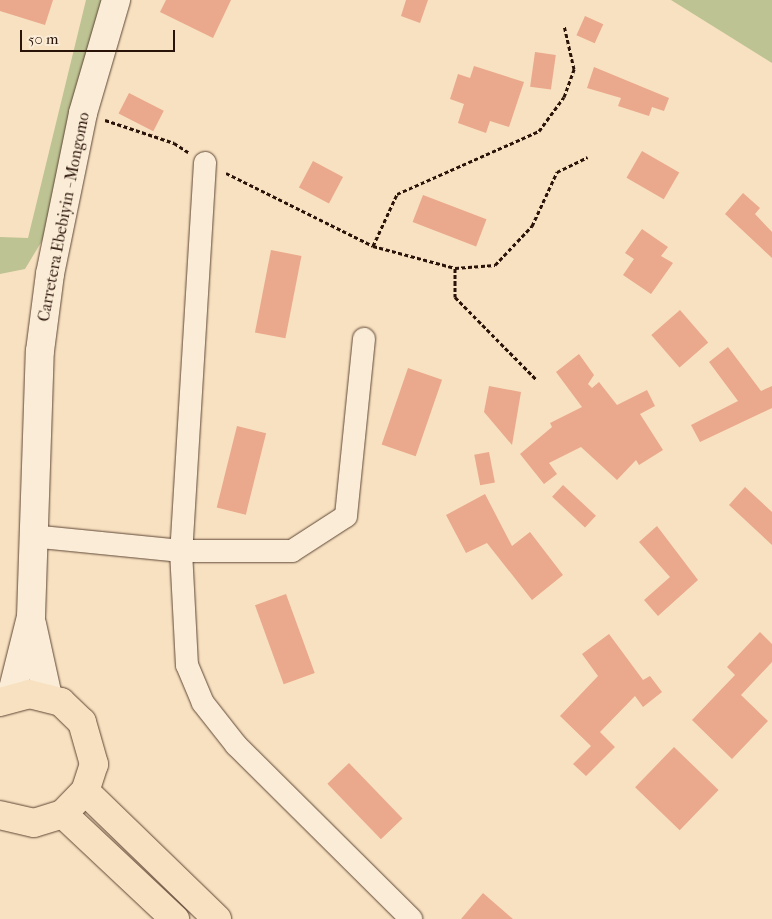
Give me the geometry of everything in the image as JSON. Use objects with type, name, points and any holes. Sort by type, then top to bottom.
[{"type":"main road","points":[[0,815],[34,823],[63,814],[85,791],[94,764],[89,735],[73,711],[48,697],[6,699]]},
{"type":"main road","points":[[85,791],[217,919]]},
{"type":"main road","points":[[63,814],[175,919]]},
{"type":"street","name":"Carretera Ebebiyin - Mongomo","points":[[48,697],[31,617],[31,536],[40,351],[50,274],[83,113],[116,0]]},
{"type":"street","points":[[205,163],[182,551],[187,665],[203,703],[236,745],[411,919]]},
{"type":"street","points":[[31,536],[182,551],[292,551],[346,516],[364,339]]},
{"type":"street","name":"Carretera Ebebiyin - Mongomo","points":[[6,699],[31,617]]},
{"type":"path","points":[[373,246],[397,194],[540,130],[564,97],[574,69],[564,25]]},
{"type":"path","points":[[83,113],[174,143],[205,163],[373,246],[455,268],[494,265],[532,226],[557,172],[588,157]]},
{"type":"path","points":[[455,268],[455,297],[536,379]]},
{"type":"green space","points":[[86,0],[113,0],[65,203],[25,269],[0,274],[0,237],[28,238]]},
{"type":"green space","points":[[671,0],[772,0],[772,63]]},
{"type":"building","points":[[0,0],[53,0],[45,25],[0,11]]},
{"type":"building","points":[[166,0],[231,0],[213,38],[160,12]]},
{"type":"building","points":[[406,0],[428,0],[420,23],[401,16]]},
{"type":"building","points":[[585,16],[603,24],[595,43],[576,35]]},
{"type":"building","points":[[535,52],[556,55],[551,90],[530,87]]},
{"type":"building","points":[[474,66],[524,82],[509,127],[490,121],[486,133],[458,123],[464,104],[450,99],[458,74],[470,78]]},
{"type":"building","points":[[594,67],[669,98],[664,111],[652,107],[649,116],[618,106],[621,98],[587,88]]},
{"type":"building","points":[[129,93],[164,111],[153,131],[119,113]]},
{"type":"building","points":[[642,151],[679,172],[664,199],[626,178]]},
{"type":"building","points":[[313,161],[343,177],[329,203],[299,187]]},
{"type":"building","points":[[743,193],[760,208],[755,214],[772,232],[772,258],[725,214]]},
{"type":"building","points":[[423,195],[486,219],[476,246],[413,222]]},
{"type":"building","points":[[642,229],[668,247],[661,256],[673,263],[651,294],[623,275],[634,259],[625,253]]},
{"type":"building","points":[[271,250],[301,256],[285,338],[255,332]]},
{"type":"building","points":[[680,310],[708,342],[680,367],[651,335]]},
{"type":"building","points":[[728,347],[761,391],[772,386],[772,408],[700,442],[691,425],[738,401],[709,362]]},
{"type":"building","points":[[579,354],[594,375],[588,384],[592,388],[599,382],[617,405],[647,390],[655,406],[640,414],[663,450],[639,465],[636,460],[617,480],[581,447],[549,463],[557,474],[544,484],[520,454],[552,427],[550,423],[582,407],[556,372]]},
{"type":"building","points":[[408,368],[442,380],[416,456],[382,445]]},
{"type":"building","points":[[489,386],[521,392],[512,445],[484,412]]},
{"type":"building","points":[[237,426],[266,433],[246,515],[217,508]]},
{"type":"building","points":[[489,452],[495,482],[480,485],[474,455]]},
{"type":"building","points":[[563,485],[596,516],[585,527],[552,497]]},
{"type":"building","points":[[745,487],[772,512],[772,545],[729,505]]},
{"type":"building","points":[[485,494],[512,546],[530,532],[563,575],[532,600],[487,543],[466,553],[446,515]]},
{"type":"building","points":[[657,526],[698,580],[658,616],[644,600],[670,577],[639,542]]},
{"type":"building","points":[[286,594],[315,673],[284,684],[255,605]]},
{"type":"building","points":[[760,632],[772,644],[772,662],[741,695],[768,721],[732,759],[692,720],[735,675],[727,667]]},
{"type":"building","points":[[609,634],[643,680],[650,676],[662,692],[643,707],[635,696],[600,732],[615,747],[586,776],[573,764],[591,746],[560,716],[598,676],[582,654]]},
{"type":"building","points":[[674,747],[719,790],[680,830],[635,787]]},
{"type":"building","points":[[349,763],[402,818],[381,839],[327,784]]},
{"type":"building","points":[[483,893],[513,919],[461,919]]}]
